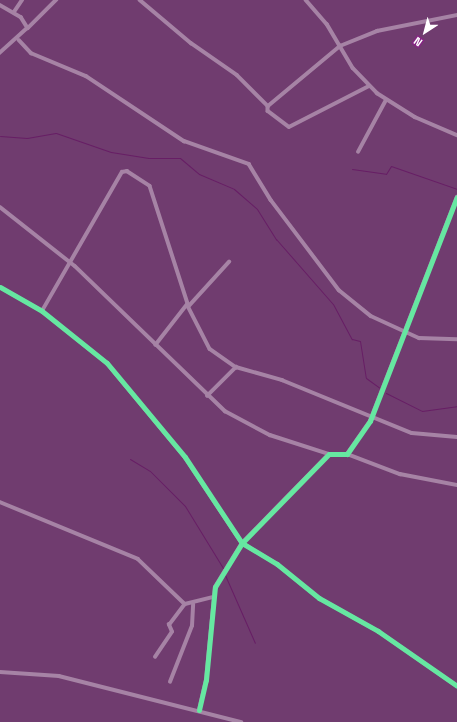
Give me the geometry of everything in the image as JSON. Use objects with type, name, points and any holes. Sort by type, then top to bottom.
[{"type":"street","points":[[14,12],[22,0]]},
{"type":"street","points":[[0,53],[19,40],[28,28],[56,0]]},
{"type":"street","points":[[140,0],[237,75],[268,106],[268,112],[289,127],[369,86]]},
{"type":"street","points":[[306,0],[369,86],[386,100],[457,135]]},
{"type":"street","points":[[0,6],[14,12],[26,21],[28,28]]},
{"type":"street","points":[[268,106],[340,46],[377,31],[457,15]]},
{"type":"street","points":[[19,40],[32,53],[86,76],[184,141],[249,164],[271,200],[339,290],[371,316],[405,333],[421,338],[457,340]]},
{"type":"street","points":[[358,152],[386,100]]},
{"type":"street","points":[[42,311],[69,261],[122,172],[127,171],[150,186],[188,306],[210,349],[236,367],[282,380],[372,418],[412,433],[457,437]]},
{"type":"street","points":[[347,454],[372,418],[457,197]]},
{"type":"street","points":[[0,207],[69,261],[207,396],[225,411],[270,435],[329,454],[347,454],[400,474],[457,484]]},
{"type":"street","points":[[156,346],[188,306],[229,262]]},
{"type":"street","points":[[0,287],[42,311],[101,358],[131,390],[185,457],[242,543],[277,564],[319,598],[378,631],[457,686]]},
{"type":"street","points":[[207,396],[236,367]]},
{"type":"street","points":[[199,710],[206,680],[215,587],[242,543],[329,454]]},
{"type":"street","points":[[0,502],[138,559],[185,604],[193,605],[214,597]]},
{"type":"street","points":[[155,657],[172,632],[169,625],[185,604]]},
{"type":"street","points":[[170,682],[193,622],[193,605]]},
{"type":"street","points":[[0,672],[41,672],[199,710],[241,722]]},
{"type":"waterway","points":[[0,136],[27,138],[56,133],[111,152],[149,158],[180,158],[199,174],[234,189],[257,209],[276,239],[333,304],[352,339],[360,341],[366,378],[381,389]]},
{"type":"waterway","points":[[352,169],[386,174],[391,166],[457,189]]},
{"type":"waterway","points":[[386,393],[422,411],[457,406]]},
{"type":"waterway","points":[[130,459],[150,471],[185,506],[223,568]]},
{"type":"waterway","points":[[225,575],[255,643]]},
{"type":"cycle path","points":[[199,710],[206,680],[215,587],[242,543],[329,454],[347,454],[370,421],[457,197]]},
{"type":"cycle path","points":[[0,287],[42,311],[107,363],[185,457],[242,543],[277,564],[319,598],[378,631],[457,686]]}]
